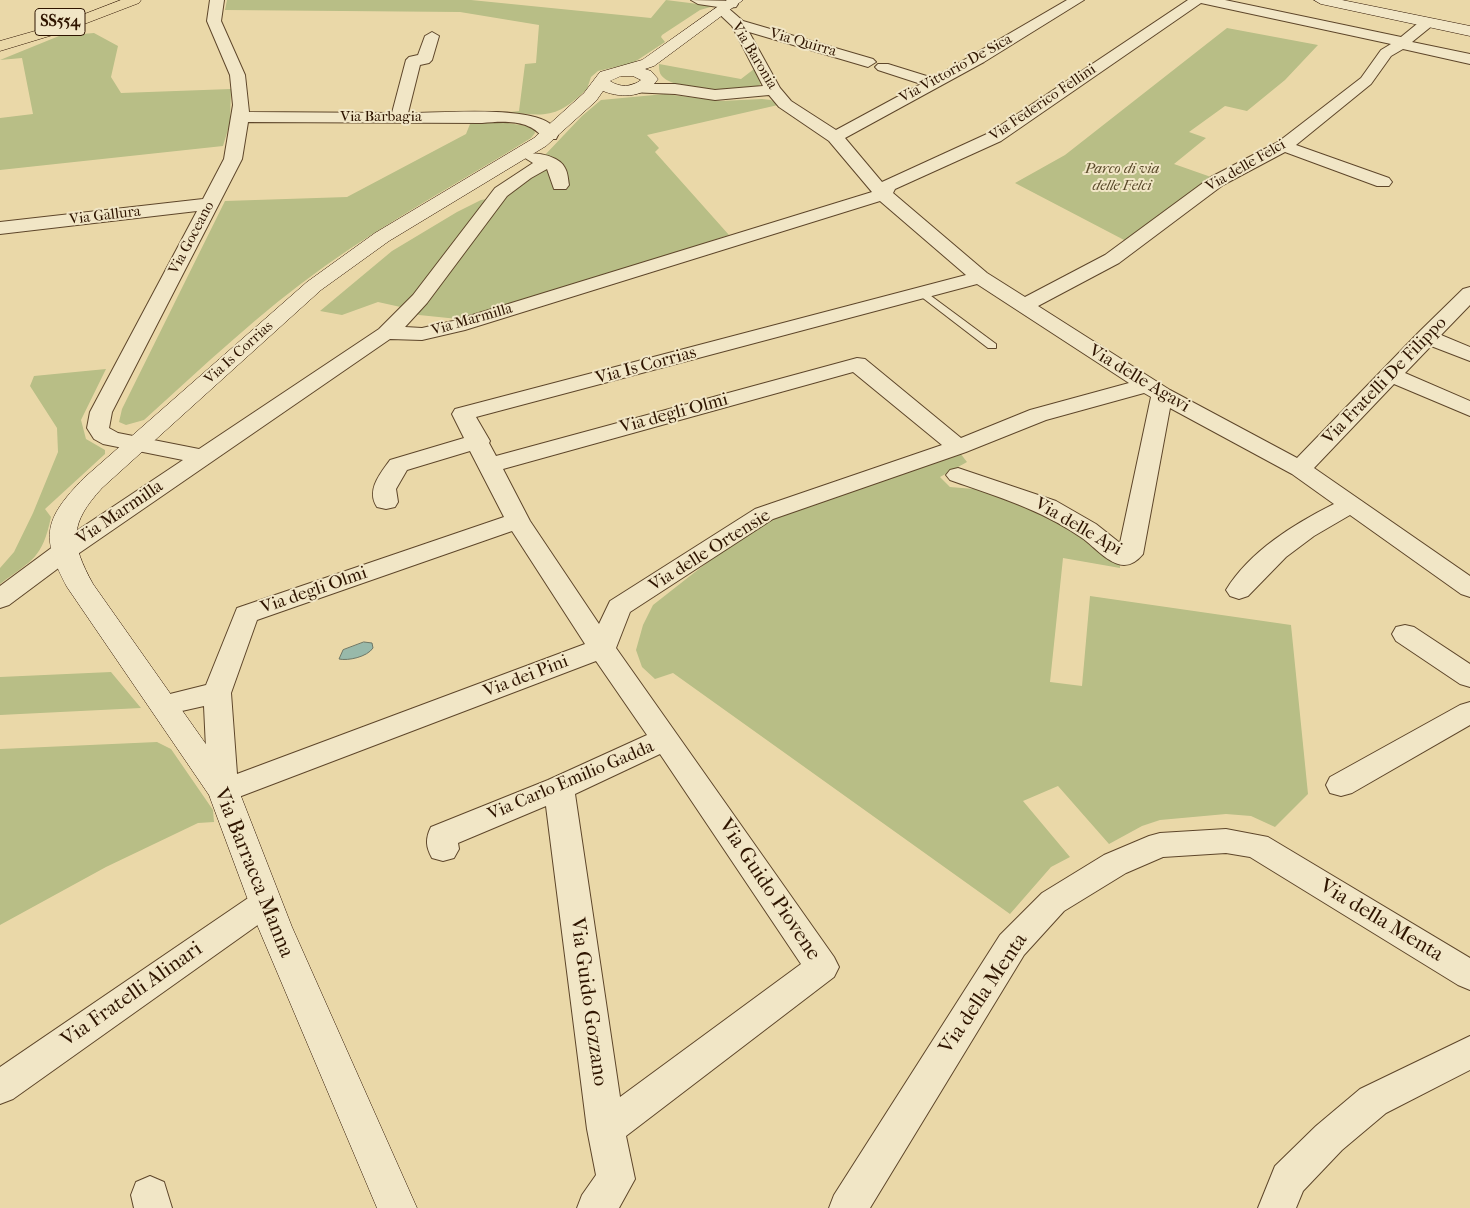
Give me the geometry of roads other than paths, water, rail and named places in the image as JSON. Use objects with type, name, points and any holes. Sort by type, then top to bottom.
[{"type":"highway","name":"SS554","points":[[0,41],[35,31],[118,0]]},
{"type":"highway","name":"SS554","points":[[0,46],[37,36],[134,0]]},
{"type":"highway","points":[[0,51],[37,36]]},
{"type":"street","name":"Via Goceano","points":[[137,443],[111,439],[102,434],[98,428],[100,412],[233,159],[241,116],[240,85],[230,55],[215,30],[213,8],[217,0]]},
{"type":"street","points":[[698,0],[730,5]]},
{"type":"street","name":"Via Vittorio De Sica","points":[[835,137],[934,83],[1077,0]]},
{"type":"street","name":"Via Federico Fellini","points":[[738,239],[883,194],[889,186],[995,137],[1197,0]]},
{"type":"street","points":[[1205,0],[1308,20],[1470,59]]},
{"type":"street","points":[[1321,0],[1470,31]]},
{"type":"street","points":[[648,72],[730,5]]},
{"type":"street","name":"Via Baronia","points":[[730,5],[773,90],[792,111],[835,137]]},
{"type":"street","name":"Via delle Felci","points":[[1022,306],[1068,284],[1112,259],[1217,182],[1284,146],[1366,82],[1386,53],[1428,22]]},
{"type":"street","name":"Via Quirra","points":[[738,24],[934,83]]},
{"type":"street","points":[[398,117],[414,60],[424,60],[432,36]]},
{"type":"street","points":[[675,89],[648,72],[624,71],[606,75],[601,82],[606,86],[627,89],[675,89],[715,95],[773,90]]},
{"type":"street","name":"Via Is Corrias","points":[[590,97],[647,85],[648,72]]},
{"type":"street","name":"Via Is Corrias","points":[[65,556],[63,520],[93,483],[314,286],[382,237],[550,135],[590,97],[601,82]]},
{"type":"street","points":[[521,119],[556,117],[571,113]]},
{"type":"street","name":"Via Barbagia","points":[[241,116],[482,118],[502,116],[521,119]]},
{"type":"street","points":[[521,119],[537,123],[550,135]]},
{"type":"street","name":"Via delle Agavi","points":[[835,137],[883,194],[980,277],[1154,390],[1300,469],[1470,588]]},
{"type":"street","points":[[1284,146],[1383,182]]},
{"type":"street","points":[[521,154],[548,162],[557,169],[560,184]]},
{"type":"street","points":[[386,333],[402,319],[420,298],[501,192],[525,174],[548,162]]},
{"type":"street","name":"Via Gallura","points":[[0,228],[210,204]]},
{"type":"street","name":"Via Marmilla","points":[[0,599],[65,556],[203,457],[386,333],[422,334],[458,326],[738,239]]},
{"type":"street","name":"Via Is Corrias","points":[[479,441],[463,414],[980,277]]},
{"type":"street","name":"Via Fratelli De Filippo","points":[[1300,469],[1426,336],[1470,293]]},
{"type":"street","points":[[1426,336],[1470,355]]},
{"type":"street","name":"Via degli Olmi","points":[[490,464],[857,364],[958,447]]},
{"type":"street","points":[[1390,375],[1470,409]]},
{"type":"street","name":"Via delle Ortensie","points":[[603,648],[619,607],[764,514],[958,447],[1038,415],[1154,390]]},
{"type":"street","name":"Via delle Api","points":[[958,475],[1047,506],[1055,513],[1088,530],[1115,552],[1126,557],[1130,554],[1154,390]]},
{"type":"street","points":[[386,502],[384,489],[398,465],[479,441],[518,520],[603,648]]},
{"type":"street","points":[[137,443],[203,457]]},
{"type":"street","points":[[1239,590],[1255,570],[1290,540],[1352,504]]},
{"type":"street","name":"Via degli Olmi","points":[[223,791],[218,693],[246,614],[518,520]]},
{"type":"street","name":"Via Barracca Manna","points":[[65,556],[81,587],[223,791],[265,903],[396,1208]]},
{"type":"street","points":[[1405,634],[1470,677]]},
{"type":"street","name":"Via Carlo Emilio Gadda","points":[[443,849],[442,836],[559,788],[666,739],[603,648]]},
{"type":"street","name":"Via dei Pini","points":[[223,791],[603,648]]},
{"type":"street","points":[[164,705],[218,693]]},
{"type":"street","points":[[1342,785],[1470,712]]},
{"type":"street","name":"Via Guido Piovene","points":[[606,1129],[822,967],[666,739]]},
{"type":"street","name":"Via Guido Gozzano","points":[[559,788],[606,1129],[616,1179],[596,1208]]},
{"type":"street","name":"Via della Menta","points":[[848,1208],[1012,945],[1053,902],[1069,891],[1115,864],[1160,845],[1226,841],[1257,846],[1470,974]]},
{"type":"street","name":"Via Fratelli Alinari","points":[[0,1087],[265,903]]},
{"type":"street","points":[[1277,1208],[1288,1179],[1329,1138],[1373,1101],[1470,1052]]},
{"type":"lane","points":[[922,293],[992,346]]},
{"type":"park label","name":"Parco di via delle Felci","points":[[1122,178]]}]
